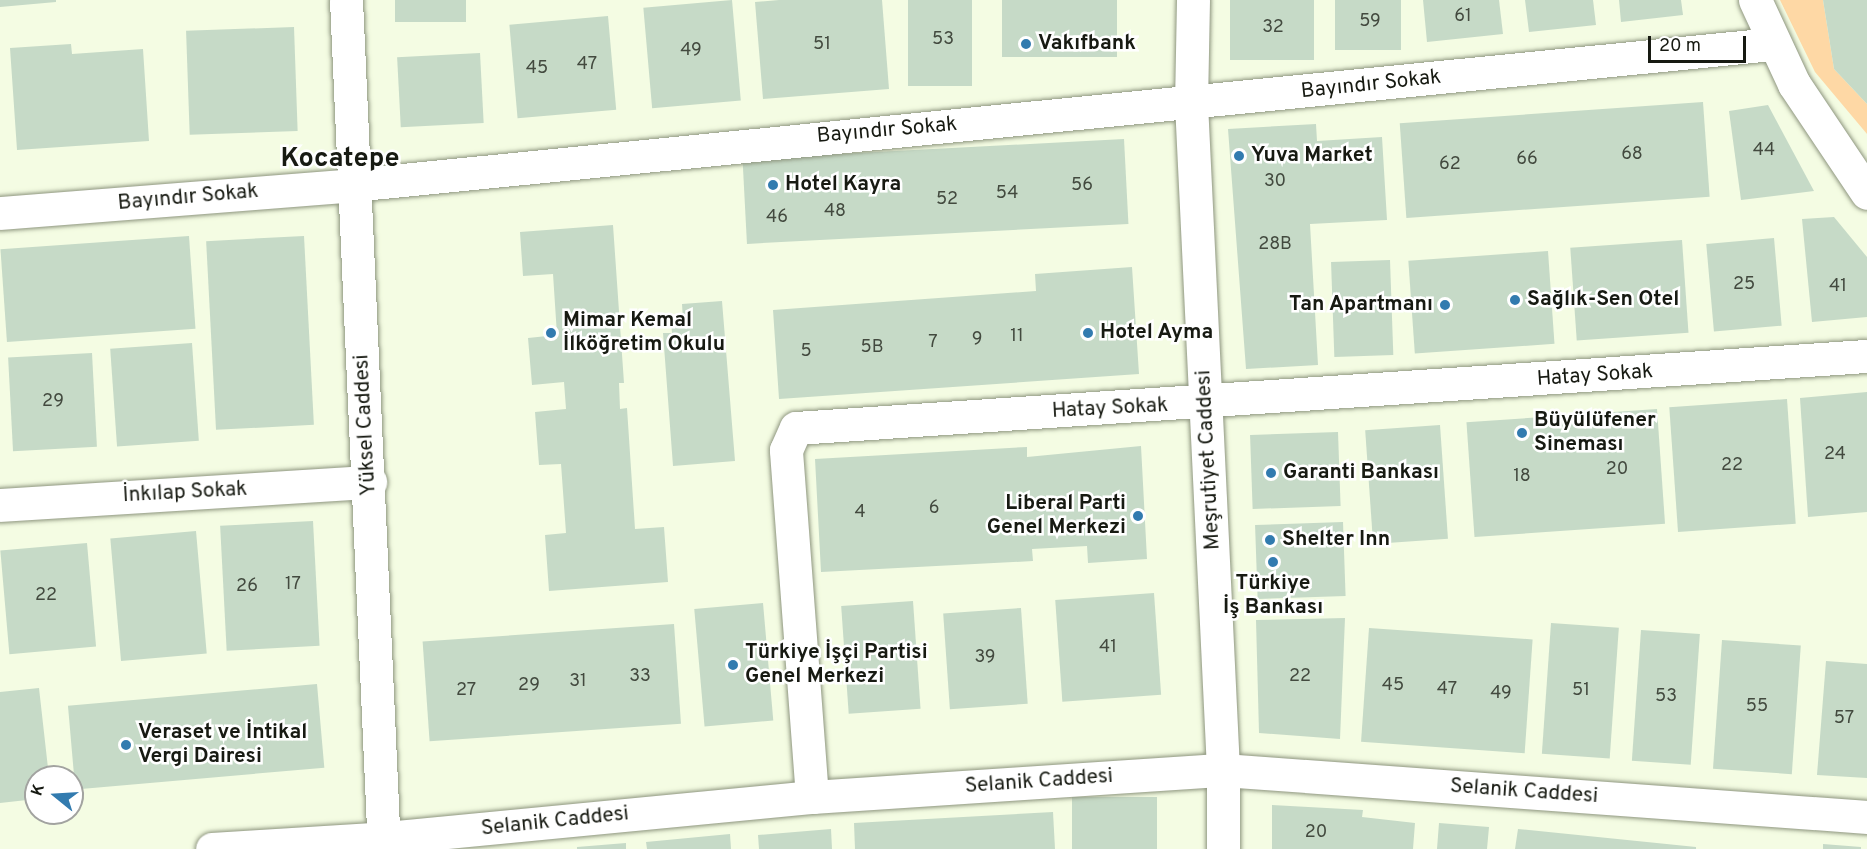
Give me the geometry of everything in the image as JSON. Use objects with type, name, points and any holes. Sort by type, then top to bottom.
[{"type":"street","name":"Yüksel Caddesi","points":[[346,0],[352,184],[370,482],[385,844]]},
{"type":"street","name":"Meşrutiyet Caddesi","points":[[1193,0],[1191,103],[1223,770],[1223,849]]},
{"type":"street","points":[[1755,0],[1773,44],[1822,131],[1867,194]]},
{"type":"street","name":"Bayındır Sokak","points":[[0,213],[352,184],[1773,44]]},
{"type":"street","name":"Hatay Sokak","points":[[812,797],[786,450],[790,434],[805,427],[1206,404],[1867,356]]},
{"type":"street","name":"İnkılap Sokak","points":[[0,505],[370,482]]},
{"type":"street","name":"Selanik Caddesi","points":[[213,849],[385,844],[812,797],[1223,770],[1867,818]]},
{"type":"shaded area","points":[[1780,0],[1823,0],[1834,69],[1867,104],[1867,134],[1815,72]]},
{"type":"building","points":[[0,0],[56,0],[56,2],[0,7]]},
{"type":"building","points":[[395,0],[466,0],[466,22],[395,22]]},
{"type":"building","points":[[732,0],[741,101],[652,108],[643,8]]},
{"type":"building","points":[[882,0],[889,89],[763,99],[755,2]]},
{"type":"building","points":[[908,0],[972,0],[972,86],[908,86]]},
{"type":"building","points":[[1002,0],[1117,0],[1117,57],[1002,57]]},
{"type":"building","points":[[1230,0],[1314,0],[1314,60],[1230,60]]},
{"type":"building","points":[[1335,0],[1401,0],[1401,50],[1335,50]]},
{"type":"building","points":[[1423,0],[1499,0],[1503,34],[1427,42]]},
{"type":"building","points":[[1525,0],[1593,0],[1596,25],[1529,32]]},
{"type":"building","points":[[1619,0],[1681,0],[1683,15],[1621,22]]},
{"type":"building","points":[[1823,0],[1867,0],[1867,104],[1834,69]]},
{"type":"building","points":[[608,16],[616,110],[518,118],[509,25]]},
{"type":"building","points":[[294,27],[298,131],[190,135],[186,31]]},
{"type":"building","points":[[71,44],[72,54],[143,49],[149,141],[17,150],[10,48]]},
{"type":"building","points":[[480,53],[484,123],[401,127],[397,57]]},
{"type":"building","points":[[1703,102],[1710,197],[1406,218],[1400,123]]},
{"type":"building","points":[[1768,105],[1814,191],[1741,200],[1729,111]]},
{"type":"building","points":[[1316,124],[1317,141],[1382,137],[1387,220],[1310,224],[1318,365],[1246,369],[1228,129]]},
{"type":"building","points":[[1124,139],[1128,224],[747,244],[743,159]]},
{"type":"building","points":[[1834,217],[1867,257],[1867,317],[1812,322],[1802,219]]},
{"type":"building","points":[[613,225],[624,383],[619,383],[620,409],[627,408],[635,529],[664,527],[668,582],[549,591],[545,535],[566,533],[561,464],[539,465],[535,412],[566,409],[564,382],[532,385],[528,338],[557,335],[553,274],[523,276],[520,232]]},
{"type":"building","points":[[189,236],[195,329],[7,342],[0,249]]},
{"type":"building","points":[[304,236],[314,425],[216,430],[206,241]]},
{"type":"building","points":[[1774,238],[1782,326],[1714,332],[1706,244]]},
{"type":"building","points":[[1682,240],[1688,333],[1577,341],[1570,248]]},
{"type":"building","points":[[1548,251],[1554,344],[1415,354],[1408,261]]},
{"type":"building","points":[[1390,260],[1393,355],[1334,357],[1331,262]]},
{"type":"building","points":[[1132,267],[1139,374],[779,399],[773,310],[1036,291],[1035,274]]},
{"type":"building","points":[[722,301],[735,461],[673,466],[663,333],[672,333],[671,321],[683,320],[682,304]]},
{"type":"building","points":[[192,343],[199,441],[117,446],[110,349]]},
{"type":"building","points":[[92,353],[97,447],[13,451],[8,357]]},
{"type":"building","points":[[1867,392],[1867,512],[1808,517],[1800,398]]},
{"type":"building","points":[[1787,399],[1796,524],[1678,532],[1669,407]]},
{"type":"building","points":[[1657,409],[1665,524],[1474,537],[1466,422]]},
{"type":"building","points":[[1440,425],[1448,539],[1373,544],[1365,430]]},
{"type":"building","points":[[1338,432],[1341,506],[1253,509],[1250,435]]},
{"type":"building","points":[[1141,446],[1147,559],[1088,563],[1087,546],[1032,549],[1033,561],[821,572],[815,459],[1027,447],[1027,457]]},
{"type":"building","points":[[313,521],[320,646],[227,651],[220,526]]},
{"type":"building","points":[[1343,522],[1346,596],[1258,599],[1255,525]]},
{"type":"building","points":[[196,531],[207,654],[121,661],[110,538]]},
{"type":"building","points":[[87,543],[96,647],[9,654],[0,551]]},
{"type":"building","points":[[1154,593],[1161,695],[1062,702],[1055,600]]},
{"type":"building","points":[[913,601],[921,709],[849,714],[841,606]]},
{"type":"building","name":"Türkiye İşçi Partisi Genel Merkezi","points":[[763,603],[773,721],[705,727],[694,609]]},
{"type":"building","points":[[1021,608],[1028,704],[950,709],[943,613]]},
{"type":"building","points":[[1345,618],[1340,739],[1259,733],[1256,620]]},
{"type":"building","points":[[1551,623],[1619,628],[1610,758],[1542,754]]},
{"type":"building","points":[[674,624],[681,724],[430,741],[423,642]]},
{"type":"building","points":[[1369,628],[1533,639],[1525,753],[1361,742]]},
{"type":"building","points":[[1641,630],[1700,634],[1691,765],[1632,761]]},
{"type":"building","points":[[1722,640],[1801,646],[1792,774],[1713,769]]},
{"type":"building","points":[[1826,661],[1867,664],[1867,778],[1817,775]]},
{"type":"building","points":[[317,684],[324,768],[84,789],[84,765],[73,765],[68,706]]},
{"type":"building","points":[[39,688],[48,765],[24,765],[24,800],[0,803],[0,692]]},
{"type":"building","points":[[1072,797],[1157,797],[1157,849],[1072,849]]},
{"type":"building","points":[[1272,805],[1363,810],[1362,817],[1415,823],[1413,849],[1272,849]]},
{"type":"building","points":[[1053,812],[1055,849],[855,849],[854,823]]},
{"type":"building","points":[[1439,823],[1489,827],[1487,849],[1437,849]]},
{"type":"building","points":[[831,829],[832,849],[759,849],[758,835]]},
{"type":"building","points":[[1518,829],[1696,847],[1696,849],[1515,849]]},
{"type":"building","points":[[730,834],[731,849],[647,849],[646,842]]},
{"type":"building","points":[[626,843],[626,849],[577,849],[577,847]]},
{"type":"building","points":[[1823,844],[1861,847],[1861,849],[1823,849]]},
{"type":"place","name":"Vakıfbank","points":[[1026,44]]},
{"type":"place","name":"Yuva Market","points":[[1239,156]]},
{"type":"place","name":"Hotel Kayra","points":[[773,185]]},
{"type":"place","name":"Sağlık-Sen Otel","points":[[1515,300]]},
{"type":"place","name":"Tan Apartmanı","points":[[1445,305]]},
{"type":"place","name":"Mimar Kemal İlköğretim Okulu","points":[[551,333]]},
{"type":"place","name":"Hotel Ayma","points":[[1088,333]]},
{"type":"place","name":"Büyülüfener Sineması","points":[[1522,433]]},
{"type":"place","name":"Garanti Bankası","points":[[1271,473]]},
{"type":"place","name":"Liberal Parti Genel Merkezi","points":[[1138,516]]},
{"type":"place","name":"Shelter Inn","points":[[1270,540]]},
{"type":"place","name":"Türkiye İş Bankası","points":[[1273,562]]},
{"type":"place","name":"Türkiye İşçi Partisi Genel Merkezi","points":[[733,665]]},
{"type":"place","name":"Veraset ve İntikal Vergi Dairesi","points":[[126,745]]},
{"type":"district","name":"Kocatepe","points":[[340,160]]}]
